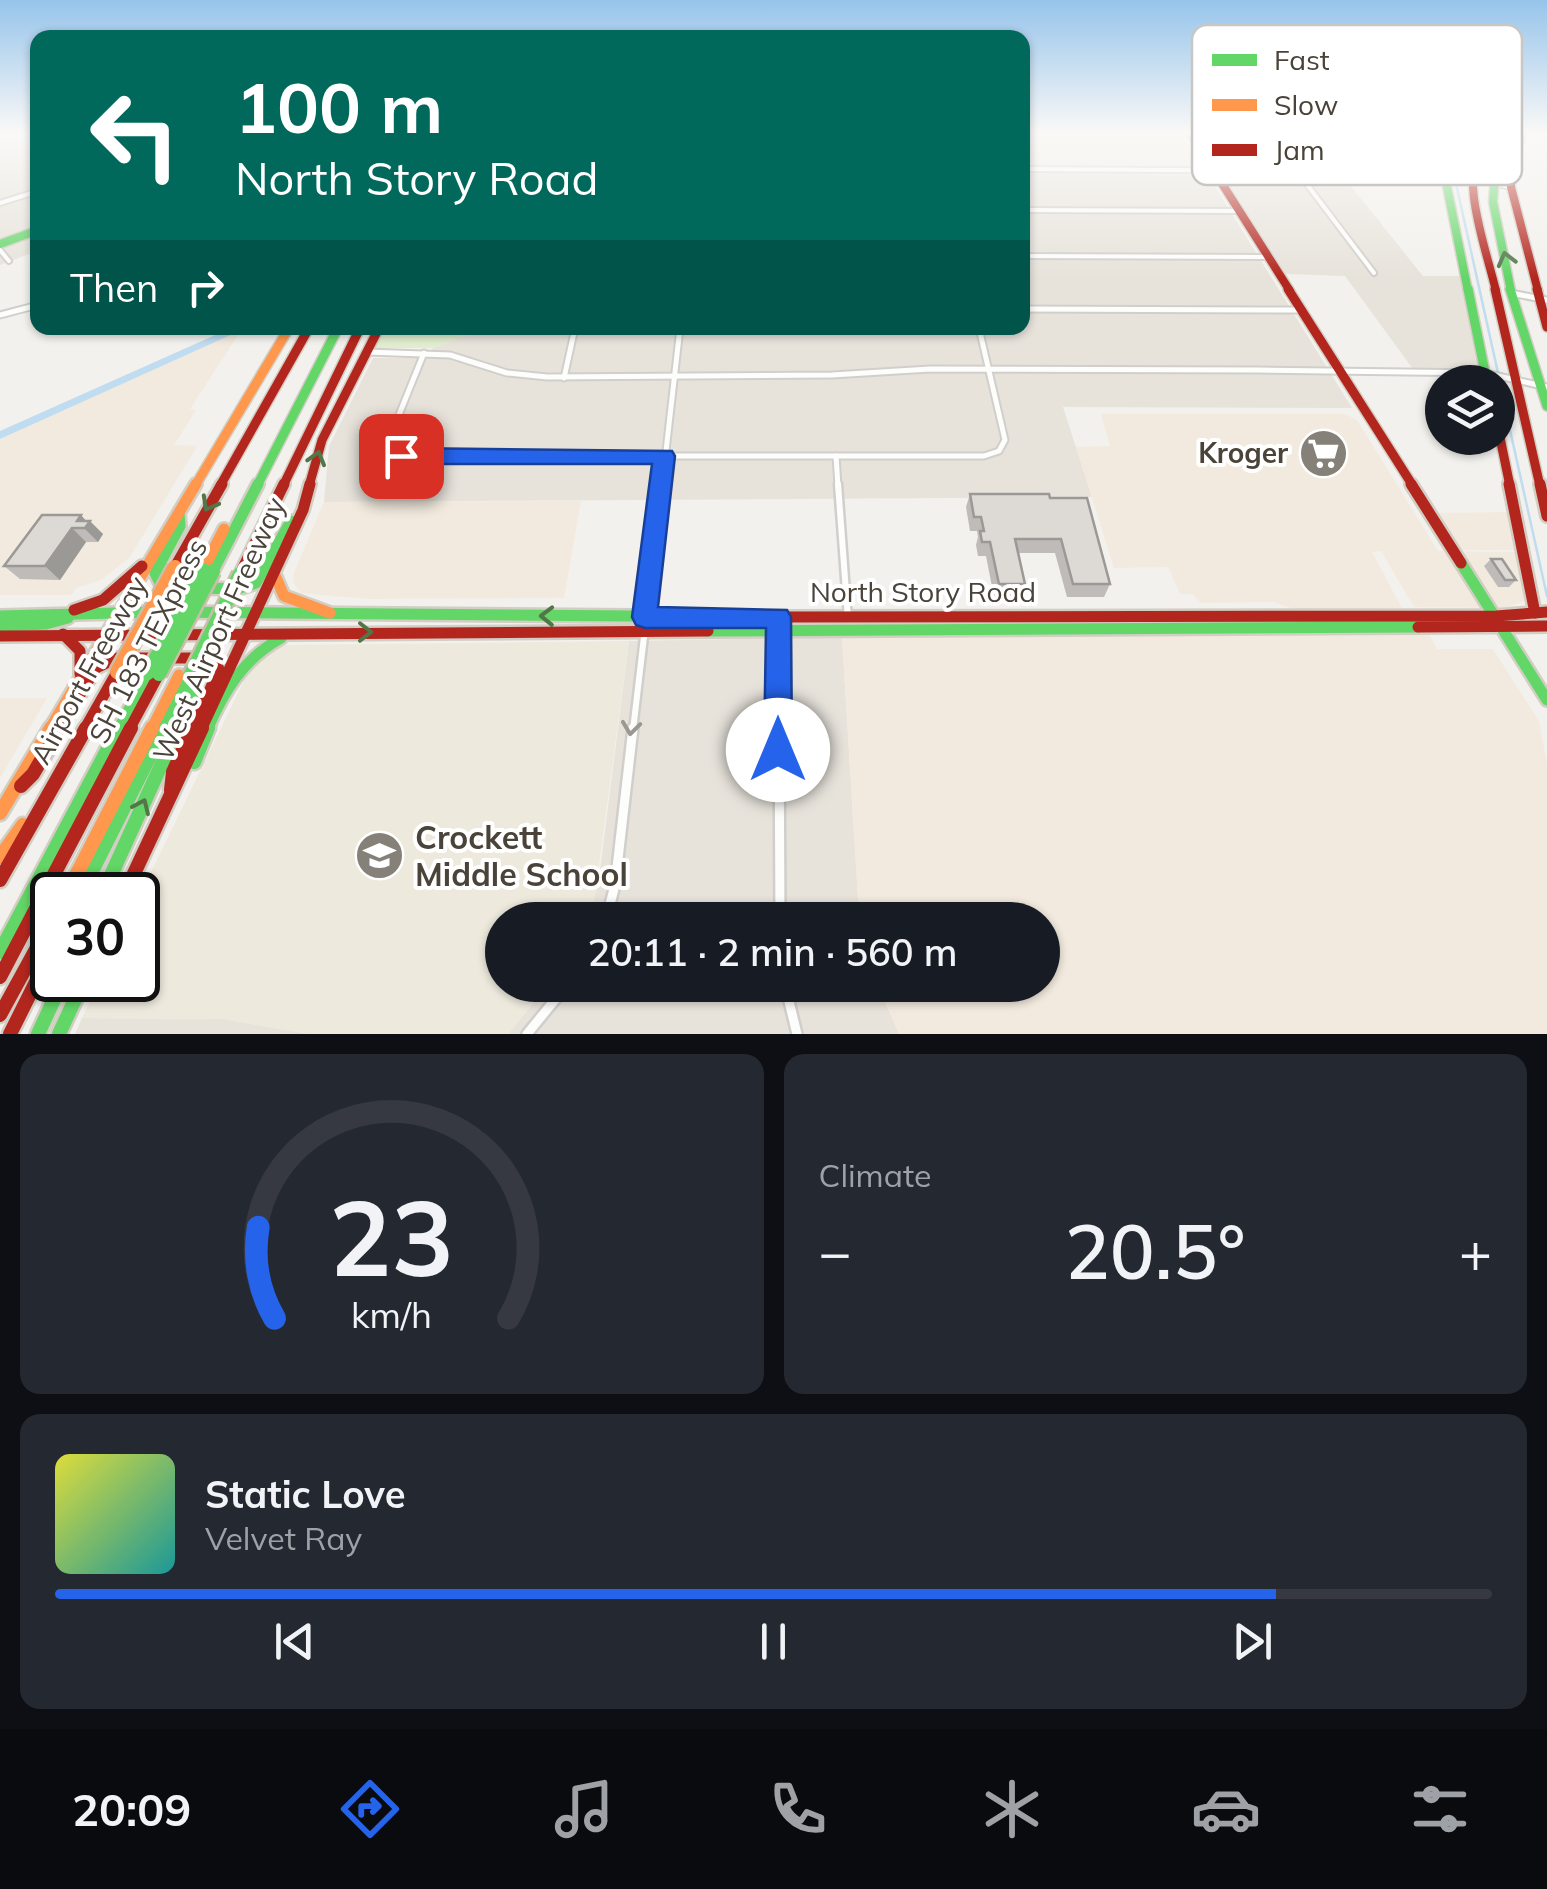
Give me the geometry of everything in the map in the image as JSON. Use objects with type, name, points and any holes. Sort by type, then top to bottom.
[{"type":"main road","points":[[1222,185],[1547,700]]},
{"type":"main road","points":[[1447,185],[1483,365]]},
{"type":"main road","points":[[1473,185],[1547,516]]},
{"type":"main road","points":[[1489,185],[1547,406]]},
{"type":"main road","points":[[1511,186],[1547,326]]},
{"type":"main road","points":[[0,247],[30,234]]},
{"type":"main road","points":[[0,813],[285,335]]},
{"type":"main road","name":"Airport Freeway","points":[[0,880],[305,335]]},
{"type":"main road","name":"SH 183 TEXpress","points":[[208,571],[326,335]]},
{"type":"main road","name":"SH 183 TEXpress","points":[[0,977],[154,674],[334,335]]},
{"type":"main road","points":[[92,872],[357,335]]},
{"type":"main road","name":"West Airport Freeway","points":[[135,872],[305,501],[322,440],[376,335]]},
{"type":"main road","points":[[1504,455],[1541,612]]},
{"type":"main road","points":[[179,512],[180,526],[156,573],[158,581],[162,586],[237,589],[262,578],[305,501]]},
{"type":"main road","points":[[62,614],[103,600],[124,586],[156,550]]},
{"type":"main road","points":[[274,572],[284,596],[331,614]]},
{"type":"main road","name":"North Story Road","points":[[0,616],[255,612],[644,624]]},
{"type":"main road","name":"North Story Road","points":[[1499,621],[1541,612]]},
{"type":"main road","points":[[0,626],[46,624],[83,614]]},
{"type":"main road","name":"North Story Road","points":[[0,636],[644,624],[1499,621],[1547,626]]},
{"type":"main road","points":[[171,796],[190,772],[244,659],[269,641],[314,632]]},
{"type":"main road","points":[[62,633],[80,651],[80,679]]},
{"type":"main road","points":[[10,796],[33,774],[96,668],[106,661],[212,658],[219,669],[173,772],[171,796]]},
{"type":"main road","name":"SH 183 TEXpress","points":[[0,952],[154,674]]},
{"type":"main road","points":[[79,872],[190,676]]},
{"type":"main road","points":[[111,872],[190,676]]},
{"type":"main road","points":[[0,856],[59,775]]},
{"type":"main road","points":[[0,1016],[30,961]]},
{"type":"main road","points":[[10,1034],[30,994]]},
{"type":"main road","points":[[38,1034],[53,1002]]},
{"type":"main road","points":[[59,1034],[74,1002]]},
{"type":"street","points":[[1307,185],[1374,273]]},
{"type":"street","points":[[1505,185],[1511,186]]},
{"type":"street","points":[[0,203],[30,194]]},
{"type":"street","points":[[1030,210],[1239,212]]},
{"type":"street","points":[[0,247],[8,261]]},
{"type":"street","points":[[1030,256],[1268,257]]},
{"type":"street","points":[[1516,294],[1543,299]]},
{"type":"street","points":[[0,315],[30,307]]},
{"type":"street","points":[[1030,309],[1302,310]]},
{"type":"street","points":[[564,378],[574,335]]},
{"type":"street","points":[[611,902],[679,335]]},
{"type":"street","points":[[424,353],[390,437],[388,446],[401,456],[984,456],[999,451],[1004,443],[981,335]]},
{"type":"street","points":[[368,352],[450,356],[520,375],[564,378],[989,369],[1425,375]]},
{"type":"street","points":[[1516,380],[1544,387]]},
{"type":"street","points":[[836,456],[849,623]]},
{"type":"street","points":[[778,624],[780,902]]},
{"type":"street","points":[[527,1034],[553,1002]]},
{"type":"street","points":[[789,1002],[797,1034]]},
{"type":"shaded area","points":[[0,181],[30,181],[30,254],[0,265]]},
{"type":"shaded area","points":[[1030,181],[1192,181],[1192,185],[1214,185],[1352,408],[1063,407],[1092,497],[324,502],[329,446],[373,358],[427,358],[433,348],[467,335],[1030,335]]},
{"type":"shaded area","points":[[1229,185],[1350,185],[1423,276],[1463,276],[1478,365],[1425,365],[1425,369],[1413,369],[1345,276],[1286,274]]},
{"type":"shaded area","points":[[229,335],[238,335],[190,409],[196,410],[174,445],[197,446],[130,557],[101,580],[76,588],[71,595],[0,595],[0,439]]},
{"type":"shaded area","points":[[1101,414],[1345,414],[1357,420],[1438,551],[1516,552],[1527,600],[1505,608],[1414,607],[1381,551],[1372,552],[1402,608],[1294,609],[1273,602],[1201,603],[1192,594],[1180,594],[1168,567],[1114,568],[1076,447],[1110,446]]},
{"type":"shaded area","points":[[581,501],[564,598],[366,599],[301,593],[294,584],[293,575],[324,502]]},
{"type":"shaded area","points":[[1509,512],[1516,550],[1462,550],[1437,513]]},
{"type":"shaded area","points":[[1429,634],[1437,649],[1493,649],[1539,721],[1547,764],[1547,1034],[899,1034],[885,1002],[1060,1002],[1060,902],[859,902],[842,637]]},
{"type":"shaded area","points":[[842,637],[859,902],[593,902],[629,641]]},
{"type":"shaded area","name":"Crockett Middle School","points":[[629,641],[594,902],[485,902],[485,1002],[534,1002],[508,1034],[310,1034],[223,1019],[82,1018],[90,1002],[160,1002],[160,872],[151,872],[253,662],[285,645]]},
{"type":"shaded area","points":[[0,698],[47,698],[0,778]]},
{"type":"shaded area","points":[[534,1002],[885,1002],[899,1034],[508,1034]]},
{"type":"shaded area","points":[[82,1018],[223,1019],[310,1034],[75,1034]]},
{"type":"green space","points":[[380,335],[467,335],[433,348],[373,348]]},
{"type":"water","points":[[215,335],[230,335],[0,439],[0,431]]},
{"type":"building","points":[[970,494],[1087,498],[1110,584],[1073,584],[1061,539],[1015,539],[1025,584],[999,584],[990,542],[982,542],[981,517],[974,517]]},
{"type":"building","points":[[42,515],[81,515],[77,521],[90,521],[85,528],[72,528],[45,566],[4,566]]},
{"type":"building","points":[[1491,559],[1502,559],[1516,580],[1505,580]]},
{"type":"waterway","points":[[1456,185],[1496,365]]},
{"type":"waterway","points":[[1515,452],[1547,596]]},
{"type":"traffic: fast","points":[[1447,185],[1484,365]]},
{"type":"traffic: fast","points":[[1493,185],[1497,236],[1505,271],[1547,406]]},
{"type":"traffic: fast","points":[[0,244],[30,233]]},
{"type":"traffic: fast","points":[[213,571],[334,335]]},
{"type":"traffic: fast","points":[[179,513],[180,526],[155,573],[162,587],[237,589],[256,583],[291,521]]},
{"type":"traffic: fast","points":[[1461,563],[1547,700]]},
{"type":"traffic: fast","points":[[148,673],[203,570]]},
{"type":"traffic: fast","points":[[159,674],[213,571]]},
{"type":"traffic: fast","points":[[190,676],[240,574]]},
{"type":"traffic: fast","points":[[0,616],[155,612],[765,617]]},
{"type":"traffic: fast","points":[[0,626],[46,624],[68,618]]},
{"type":"traffic: fast","points":[[708,631],[1418,627]]},
{"type":"traffic: fast","points":[[194,762],[236,675],[248,660],[281,638]]},
{"type":"traffic: fast","points":[[0,952],[148,673]]},
{"type":"traffic: fast","points":[[92,872],[190,676]]},
{"type":"traffic: fast","points":[[112,872],[201,677]]},
{"type":"traffic: fast","points":[[38,1034],[53,1002]]},
{"type":"traffic: fast","points":[[59,1034],[74,1002]]},
{"type":"traffic: slow","points":[[0,813],[285,335]]},
{"type":"traffic: slow","points":[[203,570],[224,529]]},
{"type":"traffic: slow","points":[[117,672],[175,567]]},
{"type":"traffic: slow","points":[[274,573],[284,596],[330,613]]},
{"type":"traffic: slow","points":[[201,677],[208,654]]},
{"type":"traffic: slow","points":[[78,872],[179,675]]},
{"type":"traffic: slow","points":[[0,857],[23,825]]},
{"type":"traffic: jam","points":[[1223,185],[1461,563]]},
{"type":"traffic: jam","points":[[1472,185],[1547,516]]},
{"type":"traffic: jam","points":[[1511,185],[1547,327]]},
{"type":"traffic: jam","points":[[175,567],[305,335]]},
{"type":"traffic: jam","points":[[240,574],[357,335]]},
{"type":"traffic: jam","points":[[135,872],[303,510],[322,440],[375,335]]},
{"type":"traffic: jam","points":[[1503,455],[1535,613]]},
{"type":"traffic: jam","points":[[74,610],[103,600],[142,566]]},
{"type":"traffic: jam","points":[[765,617],[1496,616],[1547,612]]},
{"type":"traffic: jam","points":[[1418,627],[1547,626]]},
{"type":"traffic: jam","points":[[0,636],[708,631]]},
{"type":"traffic: jam","points":[[63,634],[80,651],[80,674]]},
{"type":"traffic: jam","points":[[21,786],[33,774],[96,668],[117,658],[212,658],[219,669],[173,772],[171,790]]},
{"type":"traffic: jam","points":[[0,880],[117,672]]},
{"type":"traffic: jam","points":[[0,977],[159,674]]},
{"type":"traffic: jam","points":[[0,1015],[30,960]]},
{"type":"traffic: jam","points":[[10,1034],[30,994]]},
{"type":"place","name":"Kroger","points":[[1323,453]]},
{"type":"place","name":"Crockett Middle School","points":[[380,856]]},
{"type":"route","points":[[401,456],[664,456],[645,617],[778,617],[778,750]]}]
